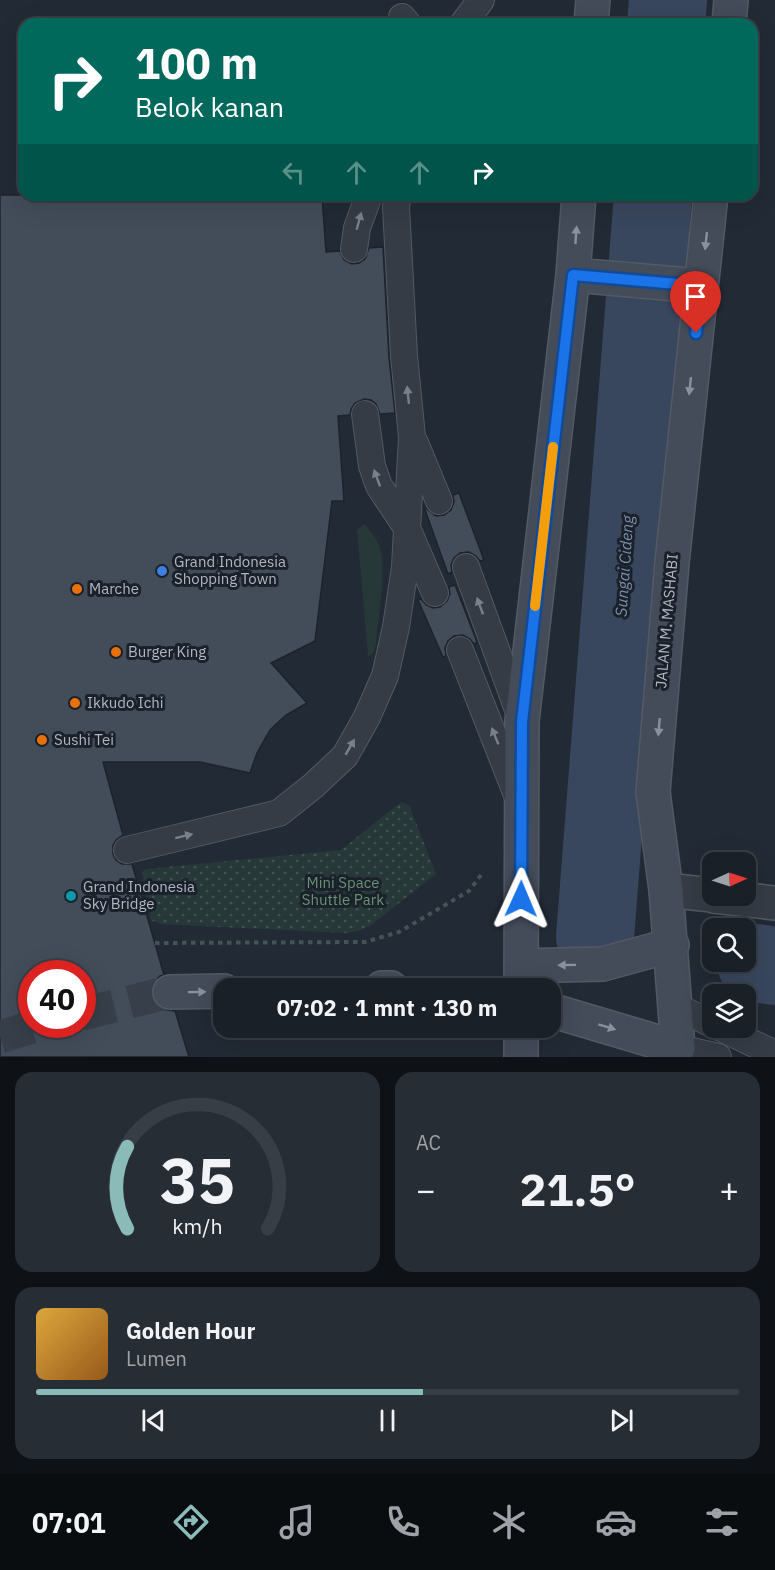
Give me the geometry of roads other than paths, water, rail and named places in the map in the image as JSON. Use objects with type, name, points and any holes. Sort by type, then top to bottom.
[{"type":"street","points":[[592,18],[593,0]]},
{"type":"street","points":[[730,18],[731,0]]},
{"type":"street","points":[[579,201],[573,275],[522,722],[521,977],[603,964],[672,945]]},
{"type":"street","name":"JALAN M. MASHABI","points":[[678,1048],[672,945],[653,792],[672,562],[687,285],[709,201]]},
{"type":"street","points":[[573,275],[687,285]]},
{"type":"street","points":[[666,890],[702,894]]},
{"type":"street","points":[[756,901],[775,903]]},
{"type":"street","points":[[170,992],[213,991]]},
{"type":"street","points":[[561,1013],[678,1048]]},
{"type":"street","points":[[521,1038],[521,1057]]},
{"type":"lane","points":[[468,18],[481,0]]},
{"type":"lane","points":[[354,249],[357,228],[367,201]]},
{"type":"lane","points":[[127,850],[279,813],[345,756],[367,717],[385,676],[396,627],[405,567],[412,437],[404,356],[397,201]]},
{"type":"lane","points":[[365,414],[372,466],[379,486],[407,528],[435,593]]},
{"type":"lane","points":[[412,437],[439,501]]},
{"type":"lane","points":[[466,567],[522,722]]},
{"type":"lane","points":[[460,650],[522,809]]},
{"type":"lane","points":[[675,1006],[702,1019]]},
{"type":"lane","points":[[742,1038],[775,1054]]},
{"type":"lane","points":[[678,1048],[718,1057]]},
{"type":"waterway","name":"Sungai Cideng","points":[[666,18],[668,0]]},
{"type":"waterway","name":"Sungai Cideng","points":[[595,937],[653,201]]},
{"type":"waterway","points":[[756,963],[775,966]]},
{"type":"tunnel","points":[[96,1010],[170,992]]},
{"type":"tunnel","points":[[0,1037],[18,1031]]},
{"type":"place","name":"Grand Indonesia Shopping Town","points":[[162,571]]},
{"type":"place","name":"Marche","points":[[77,589]]},
{"type":"place","name":"Burger King","points":[[116,652]]},
{"type":"place","name":"Ikkudo Ichi","points":[[75,703]]},
{"type":"place","name":"Sushi Tei","points":[[42,740]]},
{"type":"place","name":"Grand Indonesia Sky Bridge","points":[[71,896]]},
{"type":"park label","name":"Mini Space Shuttle Park","points":[[343,892]]}]
